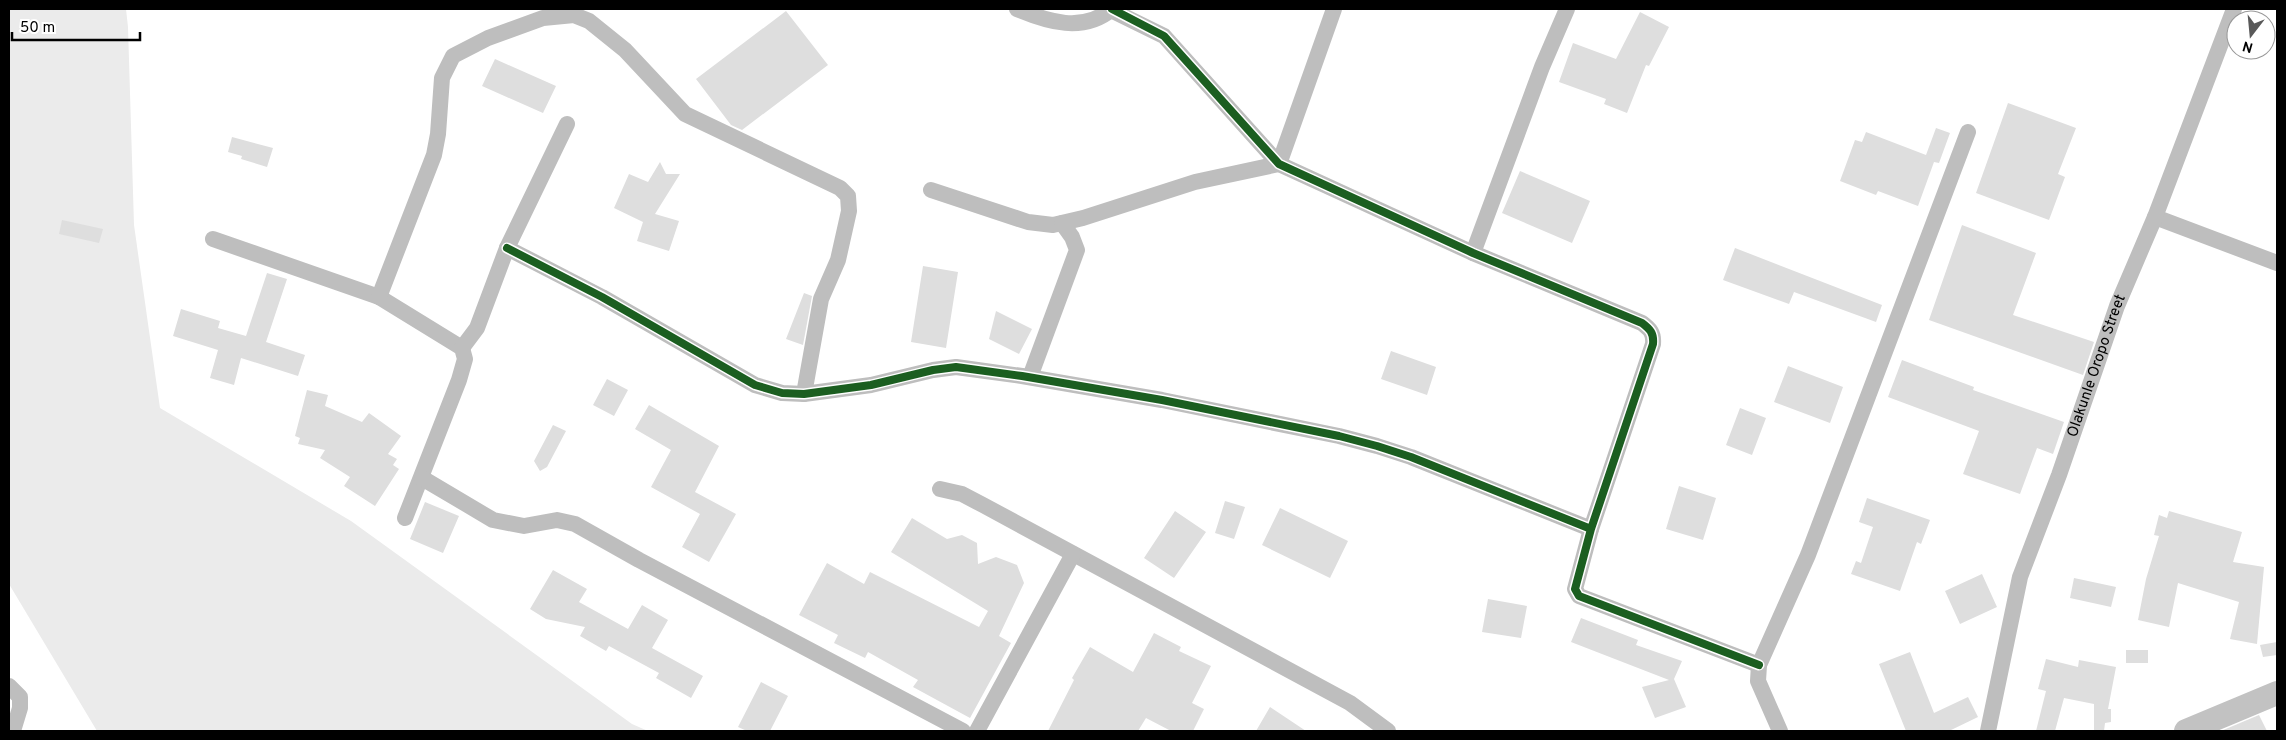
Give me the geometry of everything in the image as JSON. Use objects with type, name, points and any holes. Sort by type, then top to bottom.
[{"type":"main road","points":[[2186,731],[2277,693]]},
{"type":"street","points":[[1017,9],[1050,21],[1068,25],[1083,23],[1112,9],[1164,36],[1279,164],[1474,253],[1642,323],[1650,329],[1654,336],[1591,529],[1575,589],[1579,596],[1759,665]]},
{"type":"street","points":[[1279,164],[1334,9]]},
{"type":"street","points":[[1474,253],[1542,67],[1567,9]]},
{"type":"street","name":"Olakunle Oropo Street","points":[[1988,731],[2020,577],[2062,466],[2118,306],[2155,217],[2234,9]]},
{"type":"street","points":[[379,297],[434,155],[438,134],[442,78],[453,56],[488,38],[543,18],[574,15],[589,21],[625,50],[685,114],[840,188],[848,196],[849,210],[842,244],[838,260],[821,299],[804,394]]},
{"type":"street","points":[[462,348],[477,328],[507,248],[567,124]]},
{"type":"street","points":[[1780,731],[1758,681],[1759,665],[1808,555],[1968,132]]},
{"type":"street","points":[[931,190],[1028,222],[1053,225],[1195,182],[1279,164]]},
{"type":"street","points":[[2155,217],[2277,263]]},
{"type":"street","points":[[1030,378],[1077,250],[1072,237],[1062,223]]},
{"type":"street","points":[[213,239],[379,297],[462,348],[465,359],[459,380],[405,518]]},
{"type":"street","points":[[507,248],[602,297],[755,384],[782,393],[804,394],[871,385],[933,370],[956,367],[1162,400],[1339,436],[1377,446],[1412,457],[1591,529]]},
{"type":"street","points":[[422,478],[493,520],[524,526],[557,520],[575,524],[647,565],[963,731]]},
{"type":"street","points":[[940,489],[962,494],[1350,703],[1388,731]]},
{"type":"street","points":[[977,731],[1073,554]]},
{"type":"street","points":[[9,686],[20,697],[20,708],[13,731]]},
{"type":"shaded area","points":[[9,9],[126,9],[134,225],[160,408],[351,521],[632,724],[648,731],[97,731],[9,584]]},
{"type":"building","points":[[786,11],[828,65],[742,130],[731,125],[696,79]]},
{"type":"building","points":[[1640,12],[1669,27],[1649,66],[1646,65],[1627,113],[1604,104],[1606,99],[1559,82],[1573,43],[1616,59]]},
{"type":"building","points":[[495,59],[556,86],[543,113],[482,86]]},
{"type":"building","points":[[2008,103],[2076,128],[2058,174],[2065,177],[2049,220],[1976,193]]},
{"type":"building","points":[[1936,128],[1950,133],[1939,163],[1934,162],[1918,206],[1878,191],[1876,195],[1840,181],[1855,140],[1862,142],[1866,132],[1926,155]]},
{"type":"building","points":[[232,137],[273,148],[267,167],[241,159],[242,156],[228,152]]},
{"type":"building","points":[[660,162],[666,174],[680,174],[655,214],[679,221],[669,251],[637,241],[643,222],[614,208],[629,174],[648,182]]},
{"type":"building","points":[[1520,171],[1590,201],[1572,243],[1502,213]]},
{"type":"building","points":[[62,220],[103,229],[99,243],[59,234]]},
{"type":"building","points":[[1962,225],[2036,253],[2013,315],[2094,342],[2083,375],[1929,320]]},
{"type":"building","points":[[1735,248],[1882,305],[1876,322],[1794,292],[1789,304],[1723,280]]},
{"type":"building","points":[[923,266],[958,272],[946,348],[911,342]]},
{"type":"building","points":[[267,273],[287,279],[266,342],[305,355],[298,376],[241,358],[234,385],[210,378],[218,350],[173,336],[181,309],[220,321],[218,328],[246,336]]},
{"type":"building","points":[[804,293],[812,296],[803,345],[786,339]]},
{"type":"building","points":[[996,311],[1032,329],[1019,354],[989,339]]},
{"type":"building","points":[[1391,351],[1436,367],[1427,395],[1381,379]]},
{"type":"building","points":[[1902,360],[1974,387],[1973,390],[2064,422],[2053,454],[2037,448],[2020,494],[1963,474],[1979,431],[1888,397]]},
{"type":"building","points":[[1788,366],[1843,387],[1830,423],[1774,402]]},
{"type":"building","points":[[607,379],[628,390],[614,416],[593,405]]},
{"type":"building","points":[[307,390],[328,395],[325,406],[362,422],[369,413],[401,436],[388,454],[397,459],[393,465],[399,469],[375,506],[344,486],[350,477],[320,458],[325,450],[298,444],[300,438],[295,436]]},
{"type":"building","points":[[649,405],[719,446],[695,492],[736,514],[709,562],[682,547],[700,514],[651,487],[671,450],[635,429]]},
{"type":"building","points":[[1740,408],[1766,418],[1752,455],[1726,445]]},
{"type":"building","points":[[553,425],[566,431],[547,467],[540,471],[534,461]]},
{"type":"building","points":[[1679,486],[1716,498],[1703,540],[1666,529]]},
{"type":"building","points":[[1867,498],[1930,520],[1921,544],[1917,542],[1900,591],[1851,574],[1856,561],[1861,563],[1873,527],[1859,522]]},
{"type":"building","points":[[1225,501],[1245,507],[1234,539],[1215,533]]},
{"type":"building","points":[[425,502],[459,516],[443,553],[410,539]]},
{"type":"building","points":[[1280,508],[1348,541],[1330,578],[1262,545]]},
{"type":"building","points":[[1175,511],[1206,532],[1174,578],[1144,558]]},
{"type":"building","points":[[2169,511],[2242,532],[2233,562],[2264,567],[2257,644],[2230,639],[2239,602],[2178,583],[2169,627],[2138,620],[2146,579],[2159,536],[2154,535],[2159,515],[2167,518]]},
{"type":"building","points":[[912,518],[947,539],[962,535],[977,543],[978,564],[996,557],[1017,565],[1024,583],[999,636],[1011,643],[970,718],[913,687],[918,680],[868,652],[865,658],[834,643],[838,635],[799,615],[827,563],[864,584],[870,572],[979,627],[988,611],[891,552]]},
{"type":"building","points":[[553,570],[587,589],[579,602],[628,629],[642,605],[668,620],[652,648],[703,676],[691,698],[656,678],[659,673],[609,646],[606,651],[580,636],[585,627],[546,619],[530,609]]},
{"type":"building","points":[[1982,574],[1997,607],[1960,624],[1945,591]]},
{"type":"building","points":[[2074,578],[2116,587],[2111,607],[2070,598]]},
{"type":"building","points":[[1488,599],[1527,606],[1521,638],[1482,632]]},
{"type":"building","points":[[1581,618],[1638,640],[1636,645],[1682,661],[1674,679],[1686,707],[1655,718],[1642,687],[1669,680],[1571,642]]},
{"type":"building","points":[[1154,633],[1181,647],[1179,651],[1211,666],[1192,703],[1204,709],[1193,731],[1171,731],[1146,718],[1138,731],[1048,731],[1074,680],[1072,678],[1090,647],[1133,672]]},
{"type":"building","points":[[2277,642],[2277,655],[2263,657],[2260,645]]},
{"type":"building","points":[[2126,650],[2148,650],[2148,663],[2126,663]]},
{"type":"building","points":[[1910,652],[1934,713],[1968,697],[1978,717],[1949,731],[1906,731],[1879,664]]},
{"type":"building","points":[[2046,659],[2078,667],[2079,660],[2116,667],[2108,709],[2111,709],[2111,722],[2105,723],[2104,731],[2094,731],[2094,704],[2064,698],[2055,731],[2036,731],[2046,691],[2038,689]]},
{"type":"building","points":[[761,682],[788,696],[770,731],[747,731],[738,727]]},
{"type":"building","points":[[1270,707],[1306,731],[1256,731]]},
{"type":"building","points":[[2259,715],[2267,731],[2221,731]]},
{"type":"cycle path","points":[[1112,9],[1164,36],[1279,164],[1473,253],[1642,323],[1647,327],[1652,334],[1653,344],[1591,529],[1575,589],[1579,596],[1759,665]]},
{"type":"cycle path","points":[[507,248],[602,297],[755,385],[782,393],[804,394],[871,385],[933,370],[956,367],[1022,376],[1162,400],[1339,436],[1377,446],[1411,457],[1591,529]]}]
